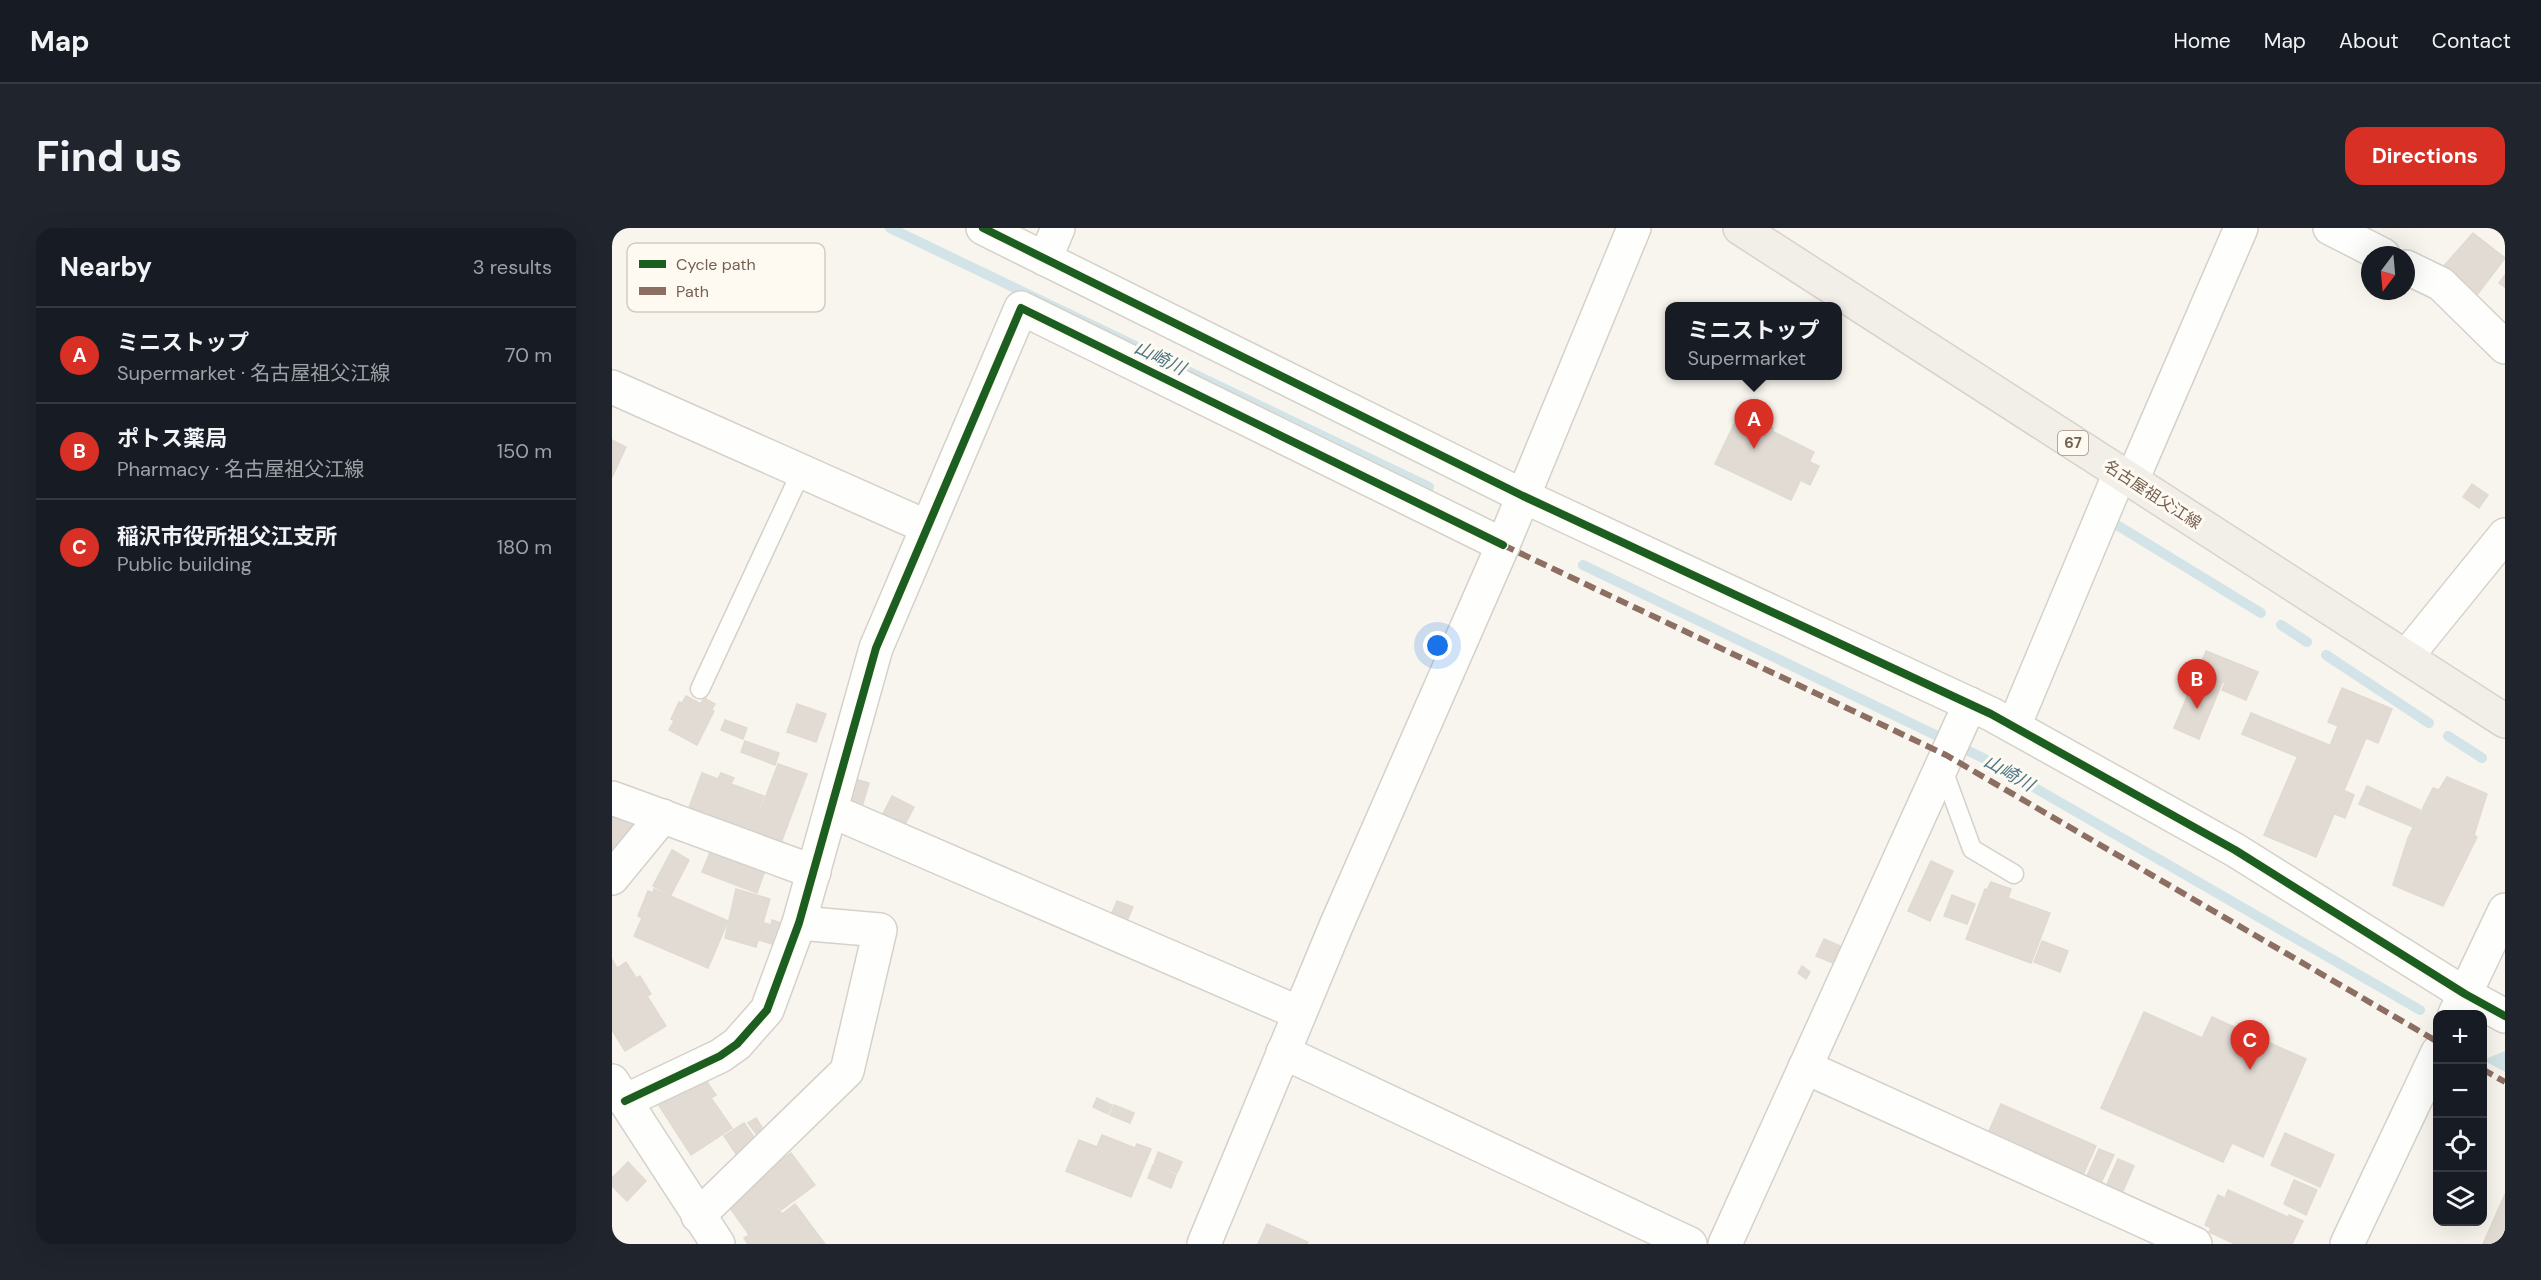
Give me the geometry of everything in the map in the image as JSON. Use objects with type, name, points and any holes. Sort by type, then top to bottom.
[{"type":"main road","name":"名古屋祖父江線","points":[[1740,228],[2505,720]]},
{"type":"street","points":[[983,228],[1523,495],[1955,737],[2014,726],[2235,850],[2460,1004],[2505,1016]]},
{"type":"street","points":[[1045,259],[1058,228]]},
{"type":"street","points":[[1204,1244],[1299,1013],[1503,545],[1634,228]]},
{"type":"street","points":[[2014,726],[2241,228]]},
{"type":"street","points":[[2330,228],[2365,246]]},
{"type":"street","points":[[2415,272],[2440,284],[2505,346]]},
{"type":"street","points":[[718,1244],[618,1091],[720,1056],[737,1044],[766,1011],[799,923],[876,648],[1021,308],[1503,545]]},
{"type":"street","points":[[612,387],[927,527]]},
{"type":"street","points":[[2406,657],[2505,535]]},
{"type":"street","points":[[1725,1244],[1955,737]]},
{"type":"street","points":[[612,798],[814,872]]},
{"type":"street","points":[[832,811],[1299,1013]]},
{"type":"street","points":[[612,878],[663,816]]},
{"type":"street","points":[[2460,1004],[2505,910]]},
{"type":"street","points":[[699,1216],[847,1071],[880,930],[799,923]]},
{"type":"street","points":[[1283,1052],[1690,1244]]},
{"type":"street","points":[[2347,1244],[2433,1063]]},
{"type":"street","points":[[1805,1067],[2194,1244]]},
{"type":"lane","points":[[700,688],[801,472]]},
{"type":"lane","points":[[1955,737],[1972,849],[2014,874]]},
{"type":"shaded area","points":[[2505,1051],[2505,1072],[2487,1062],[2487,1058]]},
{"type":"building","points":[[2473,233],[2505,258],[2477,295],[2443,267]]},
{"type":"building","points":[[2505,275],[2505,287],[2499,283]]},
{"type":"building","points":[[1738,416],[1748,420],[1749,417],[1773,428],[1772,431],[1814,452],[1791,500],[1715,464]]},
{"type":"building","points":[[612,440],[626,447],[612,477]]},
{"type":"building","points":[[1810,462],[1819,466],[1810,485],[1802,481]]},
{"type":"building","points":[[2472,484],[2488,495],[2479,508],[2463,497]]},
{"type":"building","points":[[2206,651],[2258,672],[2246,700],[2222,690],[2225,683],[2198,672]]},
{"type":"building","points":[[2197,673],[2222,683],[2199,739],[2174,728]]},
{"type":"building","points":[[2342,688],[2392,709],[2378,743],[2366,738],[2316,857],[2264,835],[2297,758],[2321,768],[2338,726],[2328,722]]},
{"type":"building","points":[[686,696],[714,711],[697,745],[669,730],[674,721],[671,719],[679,702],[682,703]]},
{"type":"building","points":[[704,698],[715,704],[712,709],[701,703]]},
{"type":"building","points":[[797,704],[826,714],[816,742],[787,732]]},
{"type":"building","points":[[2251,713],[2329,745],[2320,766],[2242,734]]},
{"type":"building","points":[[725,720],[747,728],[743,739],[721,730]]},
{"type":"building","points":[[745,741],[779,753],[775,765],[741,752]]},
{"type":"building","points":[[778,764],[807,774],[779,848],[750,838]]},
{"type":"building","points":[[702,773],[718,779],[721,773],[734,778],[731,784],[764,796],[749,837],[687,813]]},
{"type":"building","points":[[2447,777],[2487,794],[2474,835],[2477,837],[2443,906],[2393,885],[2408,838],[2433,788],[2439,790]]},
{"type":"building","points":[[852,778],[869,783],[862,807],[845,803]]},
{"type":"building","points":[[2367,786],[2420,810],[2413,827],[2359,804]]},
{"type":"building","points":[[2345,791],[2354,795],[2345,818],[2335,814]]},
{"type":"building","points":[[892,796],[914,807],[902,830],[880,820]]},
{"type":"building","points":[[612,807],[638,824],[612,856]]},
{"type":"building","points":[[714,842],[768,862],[757,893],[702,872]]},
{"type":"building","points":[[672,850],[689,860],[671,895],[653,886]]},
{"type":"building","points":[[1931,861],[1953,871],[1930,921],[1908,911]]},
{"type":"building","points":[[1991,882],[2011,889],[2008,898],[2050,913],[2031,963],[1966,939],[1985,889],[1987,890]]},
{"type":"building","points":[[654,889],[728,921],[708,968],[634,936],[642,918],[638,916],[648,891],[653,893]]},
{"type":"building","points":[[736,889],[770,899],[756,947],[725,938]]},
{"type":"building","points":[[1952,895],[1975,904],[1967,924],[1944,916]]},
{"type":"building","points":[[1117,901],[1133,907],[1124,928],[1108,922]]},
{"type":"building","points":[[772,920],[787,925],[782,947],[759,940],[764,923],[771,925]]},
{"type":"building","points":[[1824,939],[1840,946],[1833,963],[1816,956]]},
{"type":"building","points":[[2042,941],[2068,951],[2060,972],[2034,962]]},
{"type":"building","points":[[612,959],[617,968],[626,962],[636,978],[640,976],[651,994],[647,996],[666,1026],[625,1051],[612,1030]]},
{"type":"building","points":[[1802,966],[1810,972],[1806,979],[1798,973]]},
{"type":"building","points":[[2144,1012],[2202,1038],[2212,1017],[2306,1059],[2263,1157],[2232,1143],[2223,1162],[2101,1108]]},
{"type":"building","points":[[700,1072],[716,1095],[711,1098],[732,1128],[691,1155],[656,1101]]},
{"type":"building","points":[[1097,1098],[1112,1105],[1108,1114],[1093,1107]]},
{"type":"building","points":[[2001,1104],[2096,1146],[2083,1175],[1988,1133]]},
{"type":"building","points":[[1114,1105],[1134,1113],[1130,1123],[1110,1115]]},
{"type":"building","points":[[756,1118],[767,1135],[760,1139],[748,1123]]},
{"type":"building","points":[[744,1123],[759,1144],[738,1157],[724,1136]]},
{"type":"building","points":[[2285,1133],[2334,1155],[2320,1187],[2271,1165]]},
{"type":"building","points":[[1102,1135],[1135,1148],[1137,1144],[1151,1149],[1131,1197],[1066,1171],[1079,1140],[1097,1147]]},
{"type":"building","points":[[2099,1149],[2114,1155],[2101,1183],[2087,1176]]},
{"type":"building","points":[[1158,1152],[1182,1162],[1177,1173],[1154,1164]]},
{"type":"building","points":[[791,1153],[815,1185],[781,1210],[778,1206],[745,1229],[725,1201]]},
{"type":"building","points":[[2118,1159],[2134,1166],[2123,1191],[2107,1184]]},
{"type":"building","points":[[628,1162],[646,1181],[627,1201],[612,1186],[612,1178]]},
{"type":"building","points":[[1153,1165],[1176,1175],[1171,1188],[1148,1178]]},
{"type":"building","points":[[2294,1180],[2317,1190],[2306,1215],[2284,1204]]},
{"type":"building","points":[[2228,1190],[2288,1217],[2289,1215],[2303,1221],[2292,1244],[2235,1244],[2209,1232],[2211,1228],[2205,1225],[2218,1195],[2225,1198]]},
{"type":"building","points":[[2505,1194],[2505,1244],[2483,1244]]},
{"type":"building","points":[[795,1204],[825,1244],[748,1244],[744,1238],[749,1235],[746,1230],[777,1208],[782,1214]]},
{"type":"building","points":[[1267,1224],[1308,1242],[1307,1244],[1258,1244]]},
{"type":"waterway","name":"山崎川","points":[[890,228],[1429,487]]},
{"type":"waterway","points":[[2109,529],[2112,522],[2261,613]]},
{"type":"waterway","name":"山崎川","points":[[1583,565],[1983,758],[2420,1010]]},
{"type":"waterway","points":[[2281,625],[2307,642]]},
{"type":"waterway","points":[[2326,655],[2429,723]]},
{"type":"waterway","points":[[2448,736],[2482,758]]},
{"type":"marked path","points":[[1503,545],[1946,755],[2433,1039]]},
{"type":"marked path","points":[[2487,1072],[2505,1082]]},
{"type":"cycle path","points":[[983,228],[1523,496],[1991,714],[2235,850],[2465,994],[2505,1016]]},
{"type":"cycle path","points":[[625,1101],[720,1056],[737,1044],[767,1010],[799,923],[876,648],[1021,308],[1503,545]]},
{"type":"place","name":"ミニストップ","points":[[1754,449]]},
{"type":"place","name":"ポトス薬局","points":[[2197,709]]},
{"type":"place","name":"稲沢市役所祖父江支所","points":[[2250,1070]]}]
